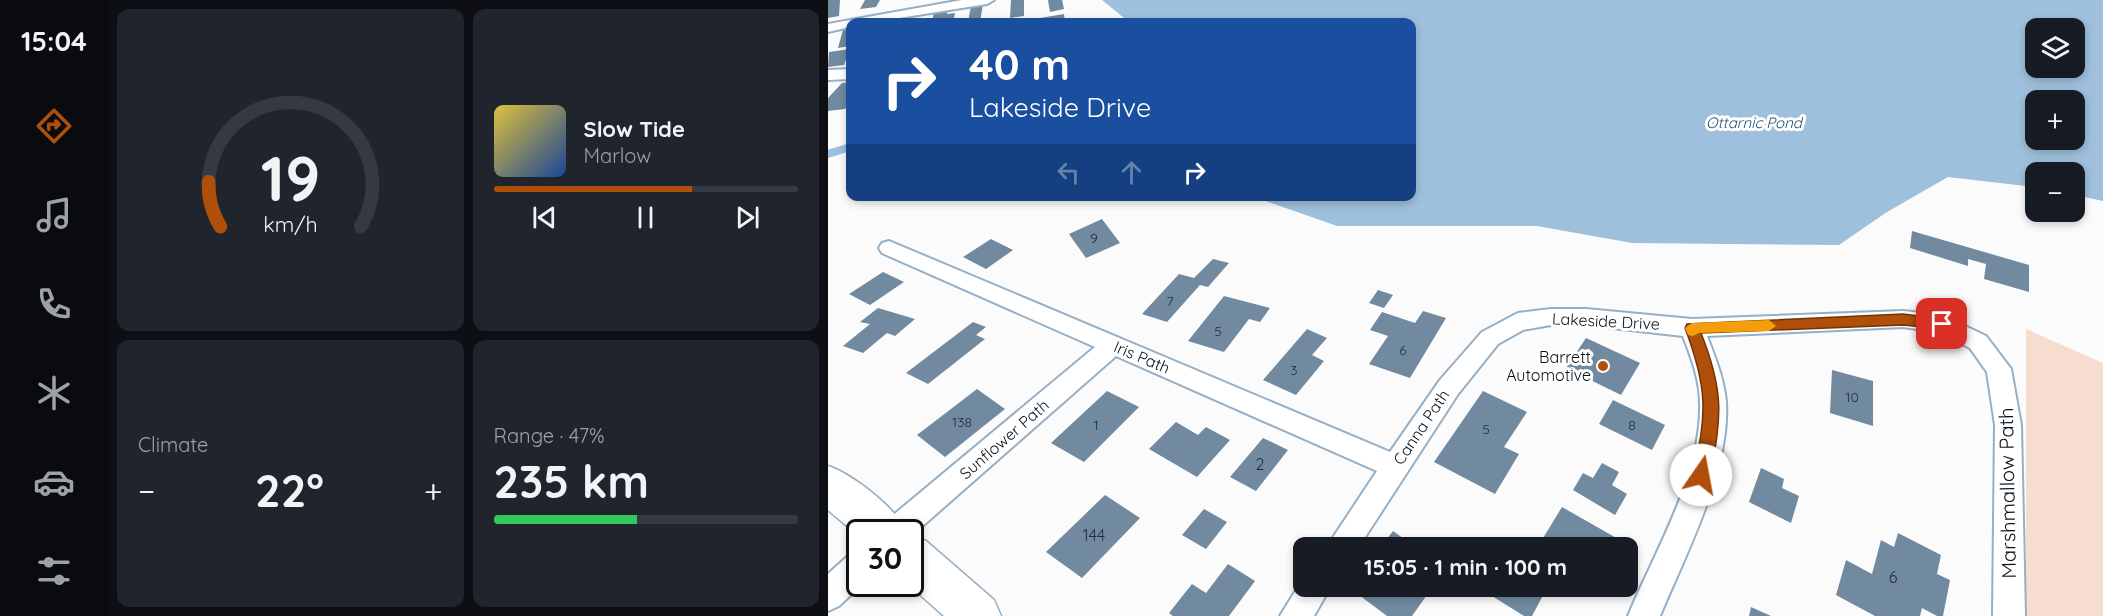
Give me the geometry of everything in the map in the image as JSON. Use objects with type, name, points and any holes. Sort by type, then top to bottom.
[{"type":"main road","points":[[828,484],[870,519]]},
{"type":"main road","points":[[924,568],[978,616]]},
{"type":"street","points":[[881,18],[987,0]]},
{"type":"street","points":[[828,28],[846,24]]},
{"type":"street","points":[[828,75],[846,74]]},
{"type":"street","name":"Iris Path","points":[[889,248],[1394,466]]},
{"type":"street","name":"Lakeside Drive","points":[[1518,322],[1551,317],[1586,318],[1692,328],[1903,320],[1942,324],[1978,342]]},
{"type":"street","name":"Canna Path","points":[[1348,537],[1394,466],[1469,361],[1491,339],[1518,322]]},
{"type":"street","points":[[1644,616],[1701,475],[1712,428],[1713,403],[1701,351],[1692,328]]},
{"type":"street","name":"Marshmallow Path","points":[[1978,342],[1999,369],[2005,396],[2008,425],[2009,616]]},
{"type":"street","name":"Sunflower Path","points":[[910,519],[1113,345]]},
{"type":"street","points":[[828,595],[846,578]]},
{"type":"street","points":[[1296,616],[1309,597]]},
{"type":"shaded area","points":[[2026,329],[2103,363],[2103,616],[2026,616]]},
{"type":"water","name":"Ottarnic Pond","points":[[1102,0],[2103,0],[2103,201],[2085,197],[2085,162],[2025,162],[2025,186],[1948,177],[1887,212],[1839,245],[1632,243],[1537,226],[1337,226],[1265,201],[1416,201],[1416,18],[1124,18]]},
{"type":"building","points":[[828,0],[840,0],[839,16],[828,18]]},
{"type":"building","points":[[865,0],[880,0],[876,7],[860,9]]},
{"type":"building","points":[[1011,0],[1024,0],[1024,16],[1010,18]]},
{"type":"building","points":[[1048,0],[1062,0],[1064,9],[1050,12]]},
{"type":"building","points":[[983,4],[981,18],[969,18],[971,6]]},
{"type":"building","points":[[948,10],[947,14],[955,13],[954,18],[933,18],[934,12]]},
{"type":"building","points":[[1064,14],[1064,18],[1040,18]]},
{"type":"building","points":[[846,26],[846,47],[838,48]]},
{"type":"building","points":[[846,50],[844,65],[828,67],[829,52]]},
{"type":"building","points":[[846,82],[846,108],[828,111],[828,98],[842,83]]},
{"type":"building","points":[[1102,219],[1120,243],[1086,258],[1069,234]]},
{"type":"building","points":[[1912,231],[2029,265],[2029,292],[1984,279],[1986,264],[1968,259],[1968,266],[1910,248]]},
{"type":"building","points":[[991,239],[1013,250],[986,269],[963,257]]},
{"type":"building","points":[[1213,259],[1229,263],[1208,287],[1200,285],[1167,322],[1142,314],[1179,274],[1194,278]]},
{"type":"building","points":[[883,272],[904,282],[870,305],[849,294]]},
{"type":"building","points":[[1378,290],[1393,295],[1384,308],[1369,303]]},
{"type":"building","points":[[1224,296],[1270,308],[1260,322],[1249,319],[1224,352],[1188,341]]},
{"type":"building","points":[[878,308],[915,319],[895,336],[887,333],[863,353],[843,346],[870,324],[860,322]]},
{"type":"building","points":[[1423,311],[1446,318],[1410,378],[1369,364],[1388,336],[1370,330],[1382,312],[1415,323]]},
{"type":"building","points":[[973,322],[986,327],[976,335],[985,339],[928,384],[906,373]]},
{"type":"building","points":[[1307,329],[1327,338],[1312,355],[1324,361],[1296,395],[1263,380]]},
{"type":"building","name":"Barrett Automotive","points":[[1586,338],[1640,363],[1621,395],[1566,368]]},
{"type":"building","points":[[1832,370],[1873,381],[1873,426],[1830,413]]},
{"type":"building","points":[[977,389],[1005,409],[945,457],[917,435]]},
{"type":"building","points":[[1107,391],[1139,407],[1084,462],[1051,443]]},
{"type":"building","points":[[1483,391],[1527,412],[1504,447],[1519,454],[1495,494],[1434,462]]},
{"type":"building","points":[[1613,400],[1665,425],[1652,450],[1599,424]]},
{"type":"building","points":[[1176,422],[1198,435],[1206,427],[1230,440],[1197,477],[1149,449]]},
{"type":"building","points":[[1263,438],[1288,450],[1256,491],[1230,477]]},
{"type":"building","points":[[1602,463],[1619,472],[1612,485],[1627,494],[1615,515],[1573,490],[1583,473],[1593,478]]},
{"type":"building","points":[[1761,468],[1784,479],[1782,488],[1799,496],[1791,523],[1749,502]]},
{"type":"building","points":[[1105,495],[1140,518],[1082,578],[1046,552]]},
{"type":"building","points":[[1562,507],[1615,537],[1544,537]]},
{"type":"building","points":[[1204,509],[1227,522],[1206,549],[1182,535]]},
{"type":"building","points":[[1393,531],[1401,537],[1388,537]]},
{"type":"building","points":[[1898,533],[1941,555],[1937,574],[1950,580],[1943,616],[1937,616],[1922,608],[1920,616],[1875,616],[1836,595],[1846,560],[1872,574],[1881,540],[1894,547]]},
{"type":"building","points":[[1228,564],[1255,581],[1229,616],[1173,616],[1169,613],[1192,584],[1206,593]]},
{"type":"building","points":[[1362,597],[1425,597],[1412,616],[1387,616]]},
{"type":"building","points":[[1494,597],[1542,597],[1532,616],[1524,616]]},
{"type":"building","points":[[1751,607],[1771,616],[1749,616]]},
{"type":"waterway","points":[[828,154],[846,148]]},
{"type":"slow traffic","points":[[1693,331],[1692,328],[1769,326]]},
{"type":"place","name":"Barrett Automotive","points":[[1603,366]]},
{"type":"route","points":[[1701,475],[1712,428],[1713,403],[1701,351],[1692,328],[1903,320],[1942,324]]}]
